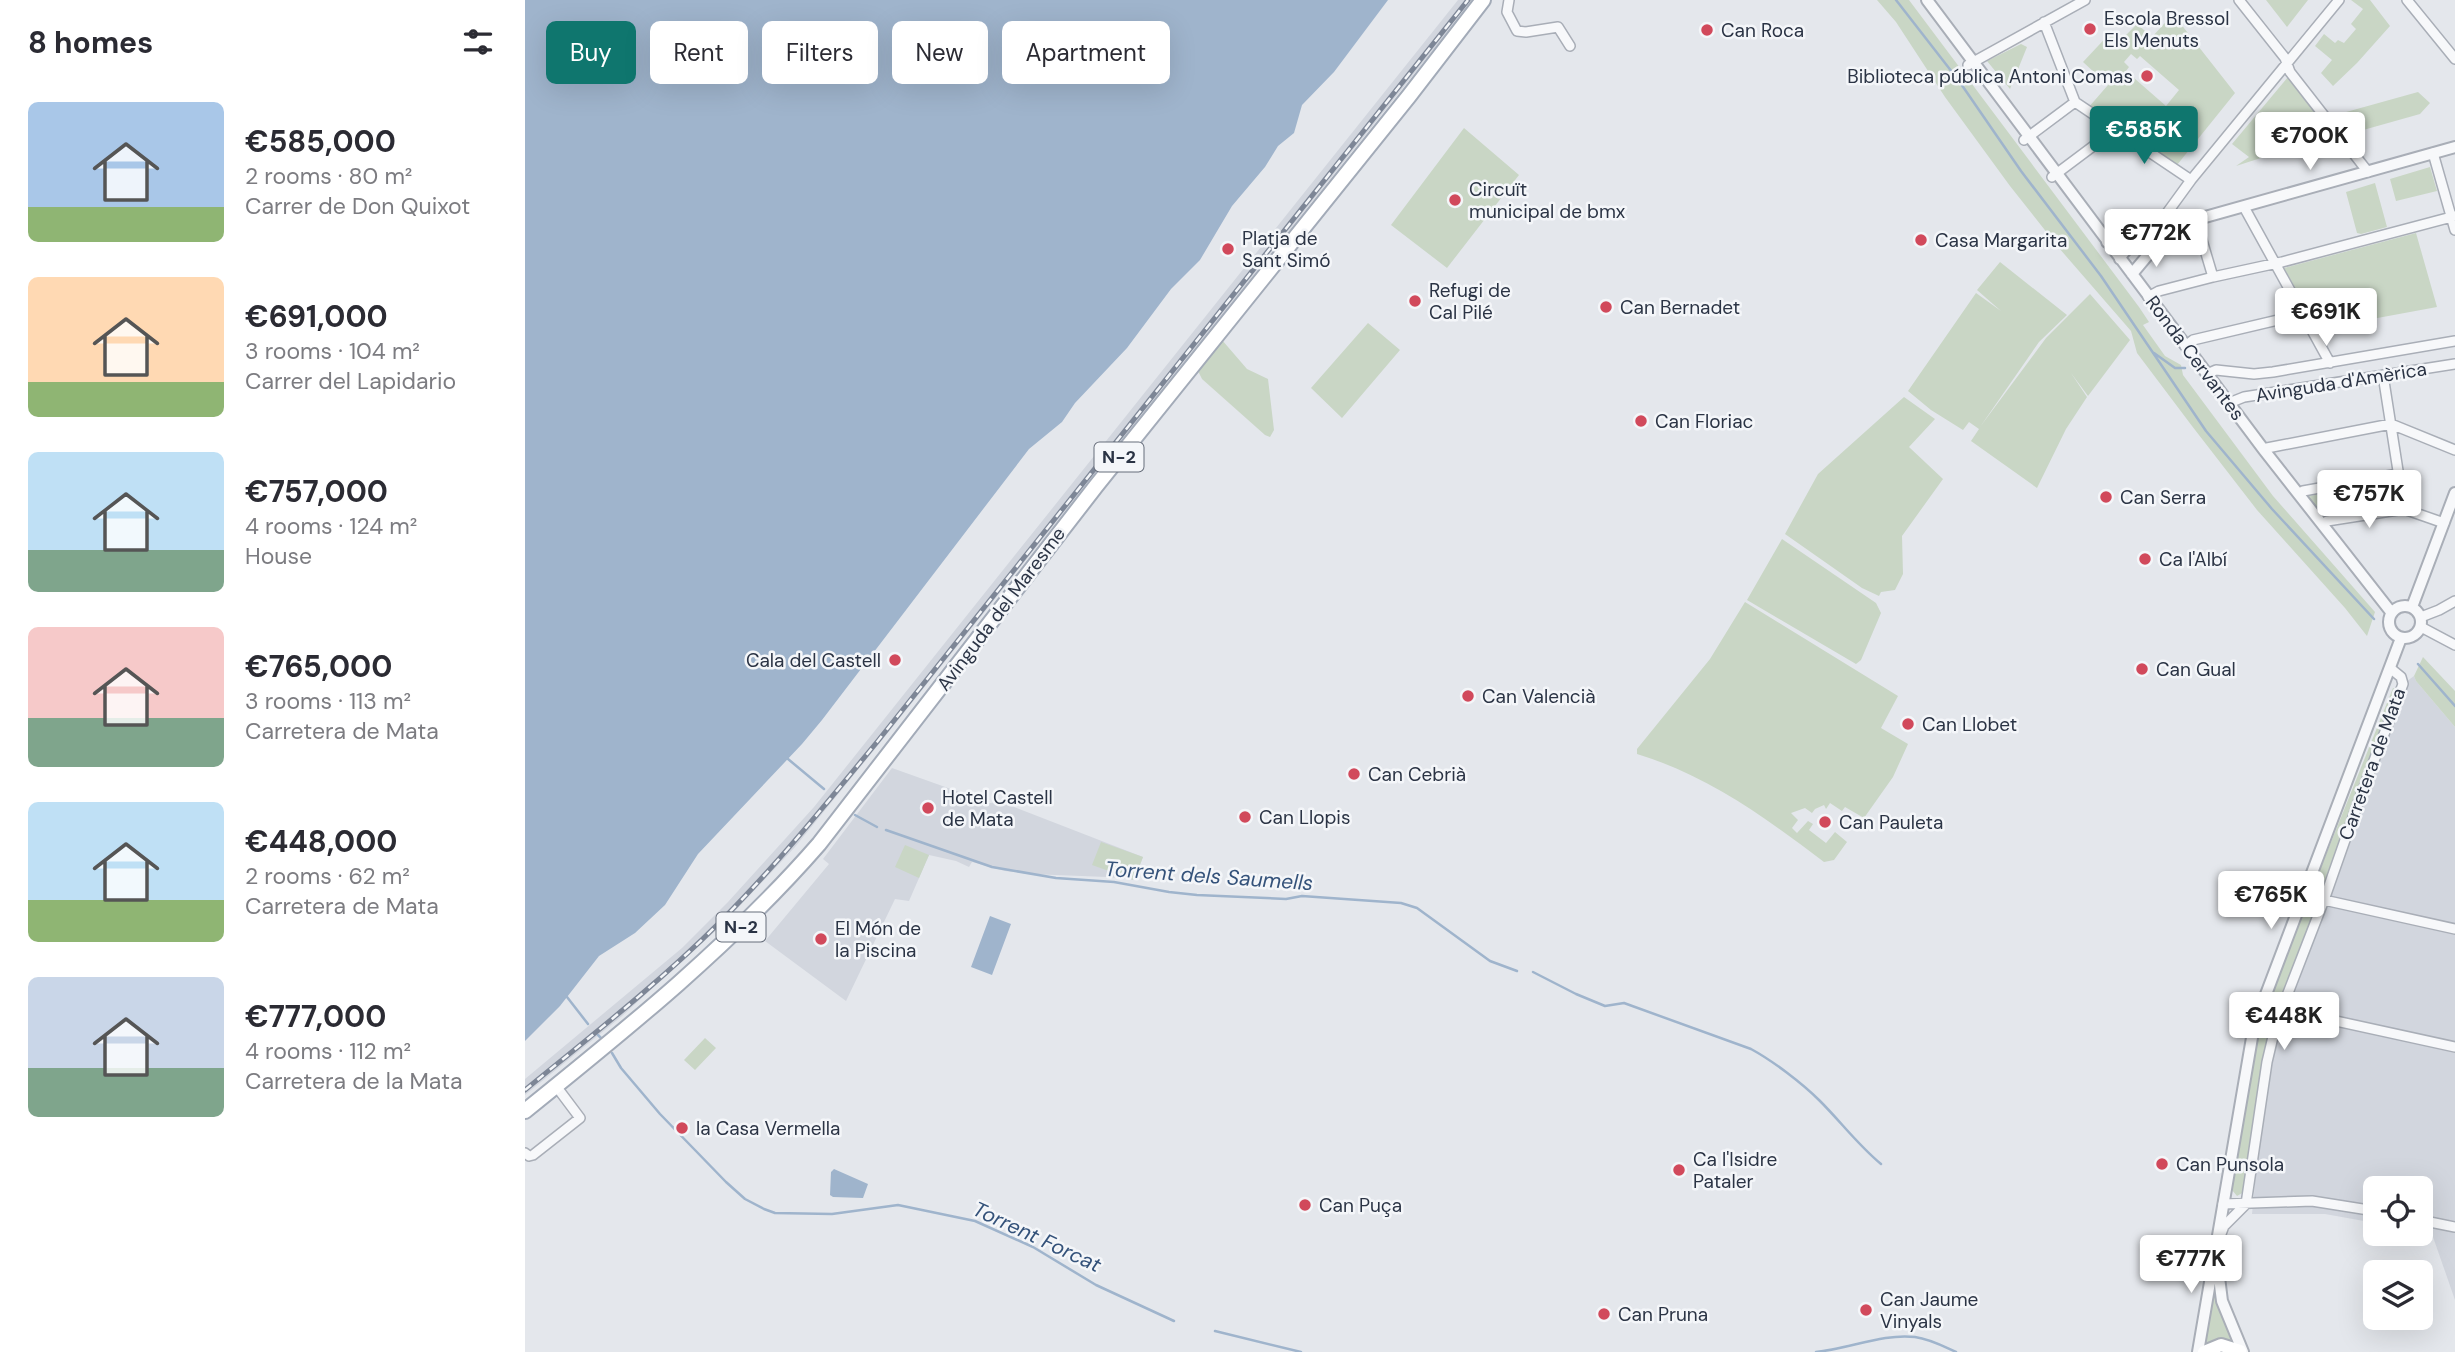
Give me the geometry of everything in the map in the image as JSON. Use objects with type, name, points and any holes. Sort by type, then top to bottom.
[{"type":"main road","name":"Avinguda del Maresme","points":[[525,1111],[716,950],[768,900],[819,844],[1096,486],[1409,96],[1489,1]]},
{"type":"main road","points":[[2204,1352],[2221,1345],[2242,1352]]},
{"type":"street","points":[[1509,0],[1507,12],[1517,31],[1558,27],[1570,46]]},
{"type":"street","name":"Ronda Cervantes","points":[[1927,0],[1970,63],[2054,175],[2391,612]]},
{"type":"street","points":[[1970,63],[2083,0]]},
{"type":"street","points":[[2239,0],[2285,58],[2290,72],[2368,172]]},
{"type":"street","points":[[2107,242],[2151,235],[2191,180],[2339,0]]},
{"type":"street","points":[[2407,0],[2455,59]]},
{"type":"street","points":[[2044,22],[2075,102],[2191,180]]},
{"type":"street","points":[[2026,138],[2075,102]]},
{"type":"street","points":[[2054,175],[2113,128]]},
{"type":"street","points":[[2120,259],[2126,249],[2173,226],[2455,147]]},
{"type":"street","points":[[2433,153],[2455,230]]},
{"type":"street","points":[[2243,207],[2330,363]]},
{"type":"street","points":[[2148,297],[2159,291],[2453,216]]},
{"type":"street","points":[[2196,220],[2213,277]]},
{"type":"street","points":[[2132,274],[2173,226]]},
{"type":"street","points":[[2185,346],[2193,340],[2302,314]]},
{"type":"street","name":"Avinguda d'Amèrica","points":[[2207,374],[2215,370],[2254,374],[2455,341]]},
{"type":"street","name":"Avinguda d'Amèrica","points":[[2229,403],[2244,397],[2455,364]]},
{"type":"street","points":[[2383,375],[2404,509]]},
{"type":"street","points":[[2264,450],[2391,424],[2455,450]]},
{"type":"street","points":[[2300,495],[2303,491],[2398,474]]},
{"type":"street","points":[[2412,607],[2449,518],[2455,493]]},
{"type":"street","points":[[2323,525],[2327,521],[2404,509],[2449,518]]},
{"type":"street","points":[[2412,607],[2402,606],[2391,612],[2388,621],[2390,629],[2401,638],[2413,636],[2421,622],[2455,601]]},
{"type":"street","points":[[2412,607],[2421,622],[2455,645]]},
{"type":"street","name":"Carretera de Mata","points":[[2217,1244],[2253,1026],[2401,638]]},
{"type":"street","name":"Carretera de Mata","points":[[2246,1203],[2267,1062],[2281,1009],[2403,684],[2401,677],[2390,668]]},
{"type":"street","points":[[2303,893],[2455,929]]},
{"type":"street","points":[[2281,1009],[2455,1047]]},
{"type":"street","points":[[525,1153],[533,1155],[580,1118],[556,1086]]},
{"type":"street","points":[[2224,1204],[2312,1201],[2363,1209]]},
{"type":"street","points":[[2198,1352],[2217,1244],[2224,1226],[2246,1203]]},
{"type":"street","points":[[2433,1223],[2455,1227]]},
{"type":"street","points":[[2217,1244],[2220,1293],[2242,1352]]},
{"type":"shaded area","points":[[1458,0],[1473,0],[795,847],[721,926],[622,1016],[525,1095],[525,1079],[682,948],[728,902],[814,807]]},
{"type":"shaded area","points":[[2414,676],[2455,727],[2455,1300],[2433,1237],[2433,1176],[2363,1176],[2363,1221],[2325,1214],[2252,1214],[2267,1062],[2403,684]]},
{"type":"shaded area","points":[[892,768],[990,803],[1001,802],[1143,857],[1134,880],[1030,874],[1005,871],[972,862],[969,867],[929,855],[909,901],[895,899],[846,1001],[765,941],[829,864],[823,859]]},
{"type":"green space","points":[[1877,0],[1909,0],[2139,307],[2149,322],[2143,325],[2165,356],[2181,365],[2183,375],[2273,496],[2375,612],[2367,636],[2257,510],[2192,426],[2137,353],[2131,331],[2059,248],[2010,186],[1945,97],[1896,22]]},
{"type":"green space","points":[[2266,0],[2308,0],[2287,27]]},
{"type":"green space","points":[[2351,0],[2370,0],[2390,26],[2333,86],[2321,73],[2332,60],[2315,46],[2324,34],[2335,43],[2338,40],[2344,43],[2356,29],[2351,24],[2363,9]]},
{"type":"green space","points":[[2173,14],[2235,93],[2177,165],[2088,108],[2108,85],[2083,62],[2113,30],[2123,38],[2137,24],[2152,37]],"holes":[[[2131,54],[2137,59],[2140,56],[2179,90],[2166,106],[2126,71],[2129,67],[2124,62]]]},
{"type":"green space","points":[[2021,44],[2027,47],[2010,89],[1987,61]]},
{"type":"green space","points":[[2288,77],[2321,119],[2418,92],[2430,103],[2420,114],[2349,134],[2339,122],[2326,125],[2335,137],[2278,153],[2281,149],[2273,148],[2264,157],[2236,166],[2249,157],[2232,144]]},
{"type":"green space","name":"Circuït municipal de bmx","points":[[1464,128],[1519,175],[1447,268],[1391,225]]},
{"type":"green space","points":[[2430,167],[2437,191],[2396,201],[2390,179]]},
{"type":"green space","points":[[2375,183],[2387,227],[2357,233],[2346,192]]},
{"type":"green space","points":[[2416,233],[2437,307],[2318,329],[2284,268]]},
{"type":"green space","points":[[2000,262],[2067,315],[2039,342],[1980,427],[2046,338],[2090,294],[2130,340],[2088,396],[2071,373],[2087,397],[2066,429],[2037,488],[1971,441],[1979,429],[1969,422],[1963,430],[1931,410],[1908,391],[1976,293],[2001,311],[1977,290]]},
{"type":"green space","points":[[1368,323],[1400,350],[1342,418],[1311,388]]},
{"type":"green space","points":[[1222,340],[1247,369],[1268,379],[1274,430],[1270,437],[1202,379],[1198,371]]},
{"type":"green space","points":[[1904,397],[1935,419],[1909,447],[1943,479],[1902,536],[1903,574],[1895,590],[1881,592],[1879,596],[1862,588],[1785,534],[1818,474]]},
{"type":"green space","points":[[2395,482],[2399,507],[2324,519],[2308,500],[2309,496]]},
{"type":"green space","points":[[1782,539],[1876,603],[1881,613],[1861,660],[1856,664],[1747,600]]},
{"type":"green space","points":[[1745,602],[1898,696],[1881,728],[1908,744],[1893,777],[1864,818],[1845,807],[1842,811],[1830,803],[1826,809],[1824,805],[1812,813],[1805,808],[1791,813],[1798,820],[1792,828],[1797,833],[1808,821],[1813,824],[1809,830],[1826,843],[1835,832],[1847,842],[1834,860],[1824,862],[1758,814],[1712,786],[1637,754],[1637,749],[1710,659]]},
{"type":"green space","points":[[2423,657],[2455,691],[2455,727],[2416,681],[2414,676]]},
{"type":"green space","points":[[2393,688],[2397,690],[2324,884],[2317,886],[2315,882]]},
{"type":"green space","points":[[1101,842],[1143,857],[1134,880],[1092,865]]},
{"type":"green space","points":[[905,845],[929,855],[919,878],[895,867]]},
{"type":"green space","points":[[2309,910],[2311,921],[2268,1034],[2244,1192],[2237,1196],[2232,1190],[2255,1044],[2279,970],[2304,911]]},
{"type":"green space","points":[[705,1038],[716,1048],[695,1070],[684,1060]]},
{"type":"green space","points":[[2214,1281],[2216,1294],[2234,1341],[2216,1340],[2203,1345]]},
{"type":"water","points":[[525,0],[1388,0],[1334,72],[1302,105],[1294,133],[1278,146],[1265,167],[1232,206],[1200,260],[1171,289],[1127,348],[1075,403],[1062,422],[1029,449],[822,720],[698,854],[665,905],[635,933],[599,956],[560,1006],[525,1041]]},
{"type":"water","points":[[990,916],[1011,924],[992,975],[971,967]]},
{"type":"water","points":[[834,1169],[868,1184],[863,1198],[830,1195],[831,1172]]},
{"type":"waterway","points":[[1896,0],[1959,81],[2021,171],[2101,276],[2206,431],[2272,509],[2374,619]]},
{"type":"waterway","points":[[2154,353],[2175,368],[2185,368]]},
{"type":"waterway","points":[[2418,664],[2455,706]]},
{"type":"waterway","points":[[788,759],[824,789]]},
{"type":"waterway","name":"Torrent dels Saumells","points":[[855,815],[877,827]]},
{"type":"waterway","name":"Torrent dels Saumells","points":[[886,830],[992,867],[1056,878],[1114,882],[1197,895],[1286,899],[1302,896],[1401,903],[1417,908],[1490,961],[1517,971]]},
{"type":"waterway","name":"Torrent dels Saumells","points":[[1533,972],[1605,1006],[1624,1003],[1751,1049],[1778,1066],[1813,1094],[1881,1164]]},
{"type":"waterway","name":"Torrent Forcat","points":[[567,997],[588,1024]]},
{"type":"waterway","name":"Torrent Forcat","points":[[598,1035],[601,1038]]},
{"type":"waterway","name":"Torrent Forcat","points":[[612,1053],[621,1068],[660,1114],[726,1182],[745,1199],[764,1209],[775,1213],[832,1214],[898,1205],[975,1221],[1033,1247],[1096,1285],[1174,1321]]},
{"type":"waterway","name":"Torrent Forcat","points":[[1215,1331],[1301,1352]]},
{"type":"waterway","name":"Torrent Forcat","points":[[1816,1352],[1903,1336],[1926,1339],[1956,1352]]},
{"type":"railway","points":[[525,1090],[673,967],[740,901],[800,834],[877,742],[1468,0]]},
{"type":"place","name":"Escola Bressol Els Menuts","points":[[2090,29]]},
{"type":"place","name":"Can Roca","points":[[1707,30]]},
{"type":"place","name":"Biblioteca pública Antoni Comas","points":[[2147,76]]},
{"type":"place","name":"Circuït municipal de bmx","points":[[1455,200]]},
{"type":"place","name":"Casa Margarita","points":[[1921,240]]},
{"type":"place","name":"Platja de Sant Simó","points":[[1228,249]]},
{"type":"place","name":"Refugi de Cal Pilé","points":[[1415,301]]},
{"type":"place","name":"Can Bernadet","points":[[1606,307]]},
{"type":"place","name":"Can Floriac","points":[[1641,421]]},
{"type":"place","name":"Can Serra","points":[[2106,497]]},
{"type":"place","name":"Ca l'Albí","points":[[2145,559]]},
{"type":"place","name":"Cala del Castell","points":[[895,660]]},
{"type":"place","name":"Can Gual","points":[[2142,669]]},
{"type":"place","name":"Can Valencià","points":[[1468,696]]},
{"type":"place","name":"Can Llobet","points":[[1908,724]]},
{"type":"place","name":"Can Cebrià","points":[[1354,774]]},
{"type":"place","name":"Hotel Castell de Mata","points":[[928,808]]},
{"type":"place","name":"Can Llopis","points":[[1245,817]]},
{"type":"place","name":"Can Pauleta","points":[[1825,822]]},
{"type":"place","name":"El Món de la Piscina","points":[[821,939]]},
{"type":"place","name":"la Casa Vermella","points":[[682,1128]]},
{"type":"place","name":"Can Punsola","points":[[2162,1164]]},
{"type":"place","name":"Ca l'Isidre Pataler","points":[[1679,1170]]},
{"type":"place","name":"Can Puça","points":[[1305,1205]]},
{"type":"place","name":"Can Jaume Vinyals","points":[[1866,1310]]},
{"type":"place","name":"Can Pruna","points":[[1604,1314]]}]
